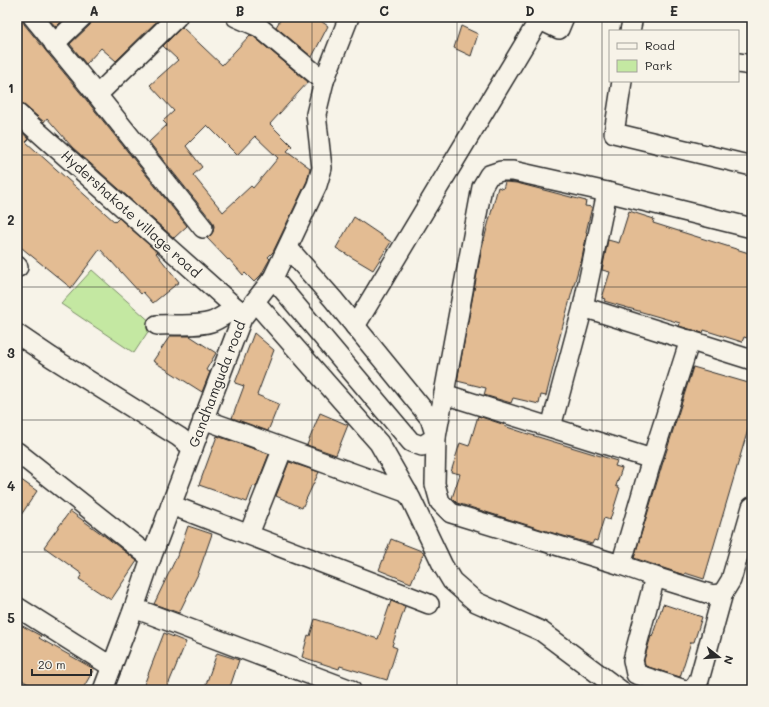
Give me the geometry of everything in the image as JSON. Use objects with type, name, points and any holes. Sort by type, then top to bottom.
[{"type":"street","points":[[33,17],[203,228]]},
{"type":"street","points":[[54,44],[82,17],[86,19],[90,17]]},
{"type":"street","points":[[97,95],[177,17]]},
{"type":"street","points":[[236,17],[259,27],[324,81]]},
{"type":"street","name":"Gandhamguda road","points":[[103,690],[134,608],[150,558],[193,448],[239,313],[255,302],[273,278],[317,185],[322,168],[316,114],[324,81],[349,17]]},
{"type":"street","points":[[355,326],[536,18],[559,29],[564,17]]},
{"type":"street","points":[[630,30],[633,17]]},
{"type":"street","points":[[739,62],[752,65]]},
{"type":"street","points":[[622,82],[614,132],[752,166]]},
{"type":"street","name":"Hydershakote village road","points":[[17,113],[239,313]]},
{"type":"street","points":[[723,593],[713,595],[451,513],[440,502],[435,484],[436,437],[482,187],[489,175],[501,171],[513,171],[608,192],[752,228]]},
{"type":"street","points":[[551,427],[583,307],[608,192]]},
{"type":"street","points":[[288,248],[333,298],[430,418],[436,437]]},
{"type":"street","points":[[273,278],[412,442],[422,446],[436,437]]},
{"type":"street","points":[[255,302],[379,443],[408,493],[443,566],[452,581],[476,602],[541,631],[620,690]]},
{"type":"street","points":[[583,307],[752,360]]},
{"type":"street","points":[[157,325],[195,325],[213,322],[239,313]]},
{"type":"street","points":[[17,334],[179,437],[193,448]]},
{"type":"street","points":[[621,565],[652,459],[690,340]]},
{"type":"street","points":[[444,394],[652,459]]},
{"type":"street","points":[[203,419],[408,493]]},
{"type":"street","points":[[249,534],[283,448]]},
{"type":"street","points":[[17,452],[150,558]]},
{"type":"street","points":[[171,505],[429,604]]},
{"type":"street","points":[[688,690],[694,688],[698,680],[723,593],[731,580],[752,507]]},
{"type":"street","points":[[655,577],[633,660],[634,668],[636,674],[685,690]]},
{"type":"street","points":[[17,607],[112,667]]},
{"type":"street","points":[[134,608],[351,690]]},
{"type":"green space","points":[[92,270],[153,324],[134,353],[61,304]]},
{"type":"building","points":[[17,17],[22,17],[24,24],[187,226],[174,238],[72,147],[47,118],[44,122],[24,105],[17,102]]},
{"type":"building","points":[[47,17],[66,17],[56,27]]},
{"type":"building","points":[[93,17],[161,17],[116,61],[101,48],[86,64],[70,44],[90,25]]},
{"type":"building","points":[[282,17],[315,17],[328,26],[312,57],[276,27]]},
{"type":"building","points":[[461,26],[478,34],[471,56],[454,48]]},
{"type":"building","points":[[182,27],[222,65],[250,35],[308,82],[270,124],[292,146],[287,151],[310,168],[307,181],[273,252],[268,257],[270,259],[261,275],[254,282],[245,273],[243,275],[207,238],[213,232],[214,226],[212,221],[149,142],[167,125],[163,121],[174,111],[150,85],[178,60],[163,46]],"holes":[[[207,125],[237,155],[255,136],[278,158],[253,188],[251,186],[223,212],[193,175],[202,167],[186,146]]]},
{"type":"building","points":[[17,128],[29,139],[26,142],[115,222],[119,218],[157,252],[156,253],[179,282],[153,303],[143,292],[141,294],[100,249],[71,288],[17,244]]},
{"type":"building","points":[[505,182],[517,183],[586,201],[585,206],[592,207],[581,263],[557,347],[546,396],[541,395],[539,404],[513,398],[511,403],[484,395],[486,388],[457,381],[482,247],[498,187],[503,189]]},
{"type":"building","points":[[629,211],[654,219],[653,223],[752,254],[752,324],[747,338],[744,337],[742,342],[704,330],[703,333],[679,326],[680,323],[604,301],[605,299],[602,298],[610,272],[602,270],[608,240],[619,243]]},
{"type":"building","points":[[354,217],[391,242],[373,270],[336,248]]},
{"type":"building","points":[[254,333],[274,350],[257,395],[279,404],[268,431],[232,418],[244,386],[235,383]]},
{"type":"building","points":[[170,336],[190,336],[216,353],[206,370],[210,372],[202,392],[153,361]]},
{"type":"building","points":[[693,367],[752,384],[752,416],[704,579],[685,573],[684,575],[634,558]]},
{"type":"building","points":[[320,413],[348,425],[336,455],[307,445]]},
{"type":"building","points":[[478,416],[525,433],[617,461],[615,466],[622,468],[616,486],[620,488],[610,520],[604,518],[597,541],[594,540],[592,544],[553,533],[457,503],[452,498],[460,474],[451,472],[460,443],[469,446]]},
{"type":"building","points":[[217,436],[269,454],[256,487],[253,486],[247,502],[199,485]]},
{"type":"building","points":[[289,462],[319,472],[302,508],[276,496]]},
{"type":"building","points":[[17,477],[37,491],[17,521]]},
{"type":"building","points":[[70,511],[137,561],[111,600],[79,579],[82,574],[44,547]]},
{"type":"building","points":[[188,526],[212,534],[198,574],[179,613],[154,604],[179,552]]},
{"type":"building","points":[[391,539],[424,552],[411,583],[379,570]]},
{"type":"building","points":[[391,601],[405,607],[392,646],[397,648],[387,680],[340,666],[339,669],[302,657],[308,635],[310,636],[315,619],[378,639]]},
{"type":"building","points":[[663,604],[702,617],[694,642],[691,642],[680,677],[645,666],[644,660]]},
{"type":"building","points":[[17,623],[41,636],[39,638],[94,669],[82,690],[38,690],[17,677]]},
{"type":"building","points":[[164,633],[186,642],[166,690],[142,690]]},
{"type":"building","points":[[217,653],[239,660],[229,690],[204,690]]}]
